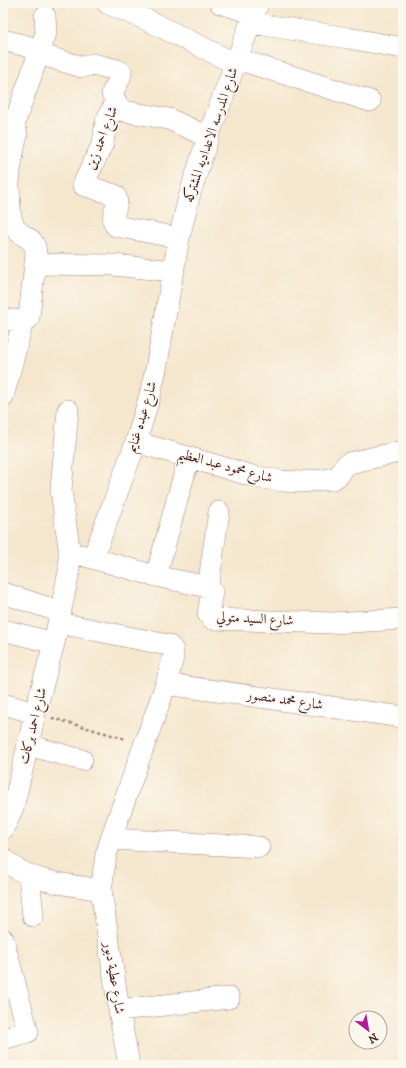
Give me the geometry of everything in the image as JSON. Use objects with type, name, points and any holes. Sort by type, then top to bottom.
[{"type":"street","points":[[107,3],[237,61],[370,101]]},
{"type":"street","points":[[220,3],[254,13],[403,48]]},
{"type":"street","name":"شارع المدرسه الاعداديه المشتركه","points":[[174,270],[188,197],[208,137],[254,13]]},
{"type":"street","points":[[3,397],[13,320],[28,319],[29,317],[36,247],[33,241],[18,231],[14,226],[6,202],[10,168],[11,130],[46,33],[45,16]]},
{"type":"street","points":[[3,40],[34,48],[39,54]]},
{"type":"street","name":"شارع احمد زين","points":[[39,54],[82,67],[93,64],[121,72],[112,93],[116,102],[106,121],[103,143],[83,185],[115,195],[117,201],[113,220],[116,226],[179,238]]},
{"type":"street","points":[[112,109],[169,119],[208,137]]},
{"type":"street","points":[[35,264],[113,265],[174,270]]},
{"type":"street","name":"شارع عبده غنايم","points":[[93,558],[136,442],[149,401],[174,270]]},
{"type":"street","name":"شارع احمد بركات","points":[[3,829],[13,808],[35,713],[54,643],[70,571],[66,524],[61,490],[68,410]]},
{"type":"street","name":"شارع محمود عبد العظيم","points":[[136,442],[256,477],[300,482],[333,479],[349,462],[403,451]]},
{"type":"street","points":[[156,576],[189,457]]},
{"type":"street","points":[[69,552],[156,576],[208,587],[219,512]]},
{"type":"street","name":"شارع السيد متولي","points":[[208,587],[212,592],[208,614],[213,619],[339,622],[403,618]]},
{"type":"street","points":[[3,593],[60,617]]},
{"type":"street","name":"شارع عطية دبور","points":[[60,617],[168,645],[173,650],[173,657],[166,684],[111,839],[103,871],[101,890],[129,1065]]},
{"type":"street","points":[[3,630],[54,643]]},
{"type":"street","name":"شارع محمد منصور","points":[[166,684],[403,717]]},
{"type":"street","points":[[3,704],[35,713]]},
{"type":"street","points":[[28,746],[82,760]]},
{"type":"street","points":[[111,839],[259,847]]},
{"type":"street","points":[[3,858],[29,876],[101,890]]},
{"type":"street","points":[[29,876],[33,916]]},
{"type":"street","points":[[3,939],[28,1032],[3,1039]]},
{"type":"street","points":[[119,1010],[230,998]]},
{"type":"path","points":[[35,713],[145,745]]}]
